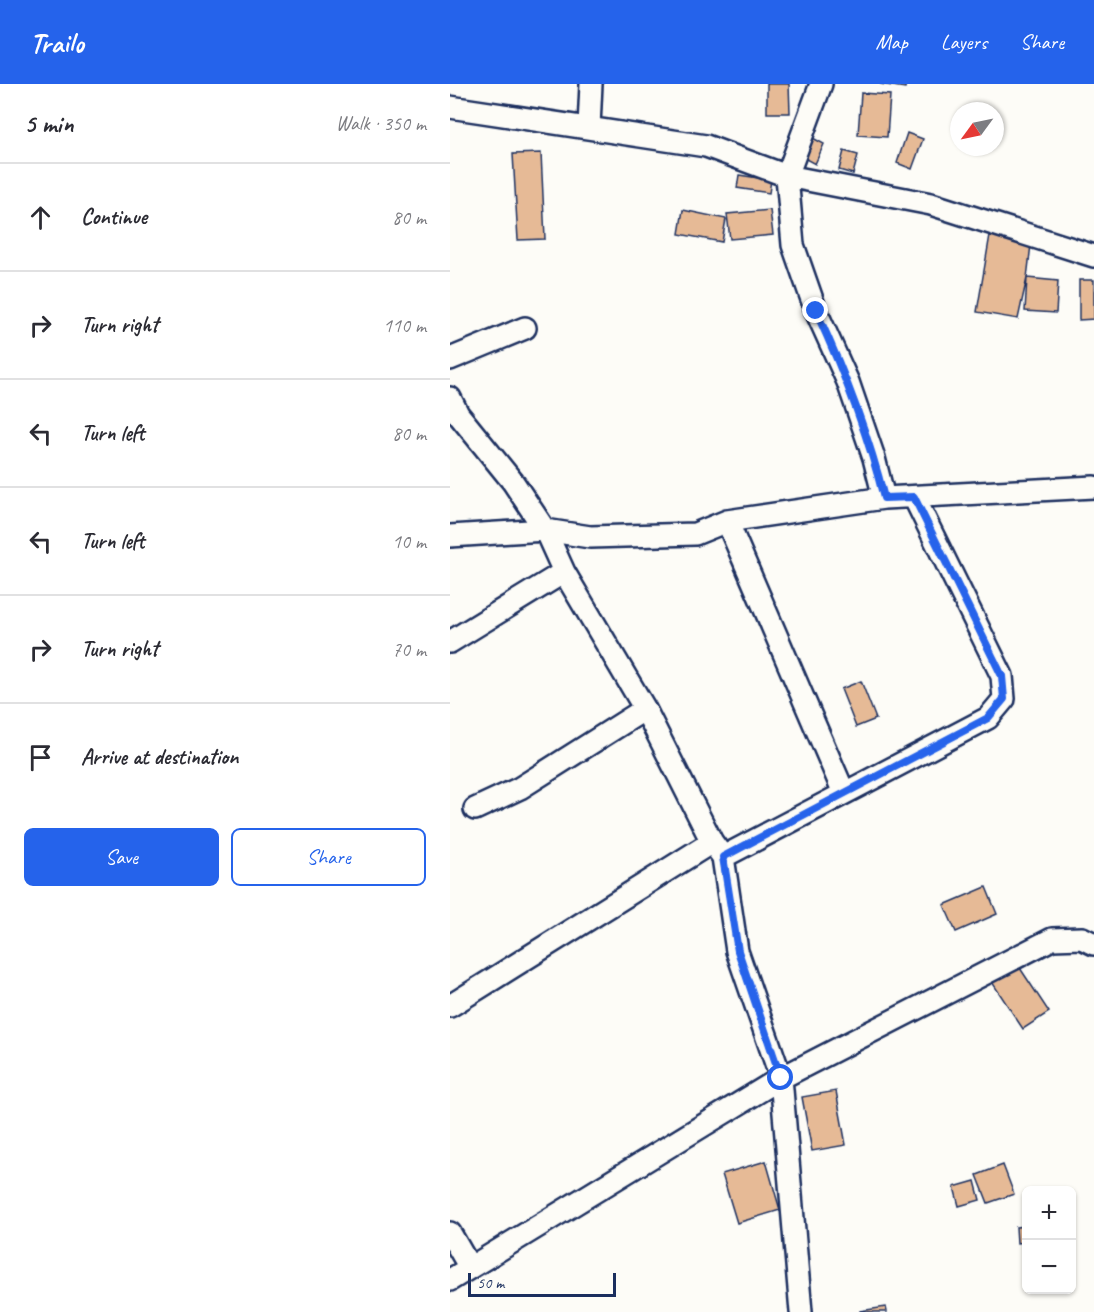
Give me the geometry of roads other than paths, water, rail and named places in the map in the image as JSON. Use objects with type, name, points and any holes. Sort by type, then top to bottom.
[{"type":"street","points":[[589,127],[591,84]]},
{"type":"street","points":[[821,84],[787,176],[793,245],[816,311],[848,382],[874,458],[884,498]]},
{"type":"street","points":[[450,107],[706,146],[787,176],[931,204],[1094,256]]},
{"type":"street","points":[[450,359],[525,327]]},
{"type":"street","points":[[450,398],[458,414],[513,482],[545,530],[564,572],[645,709],[717,849],[738,951],[781,1078],[801,1312]]},
{"type":"street","points":[[450,536],[545,530],[590,537],[695,534],[727,521],[884,498],[1094,487]]},
{"type":"street","points":[[450,1006],[717,849],[844,793],[988,718],[1004,699],[1002,676],[914,497]]},
{"type":"street","points":[[727,521],[844,793]]},
{"type":"street","points":[[450,642],[564,572]]},
{"type":"street","points":[[475,809],[520,788],[645,709]]},
{"type":"street","points":[[450,1280],[469,1266],[781,1078],[1052,939],[1082,938],[1094,944]]},
{"type":"street","points":[[450,1233],[469,1266]]}]
